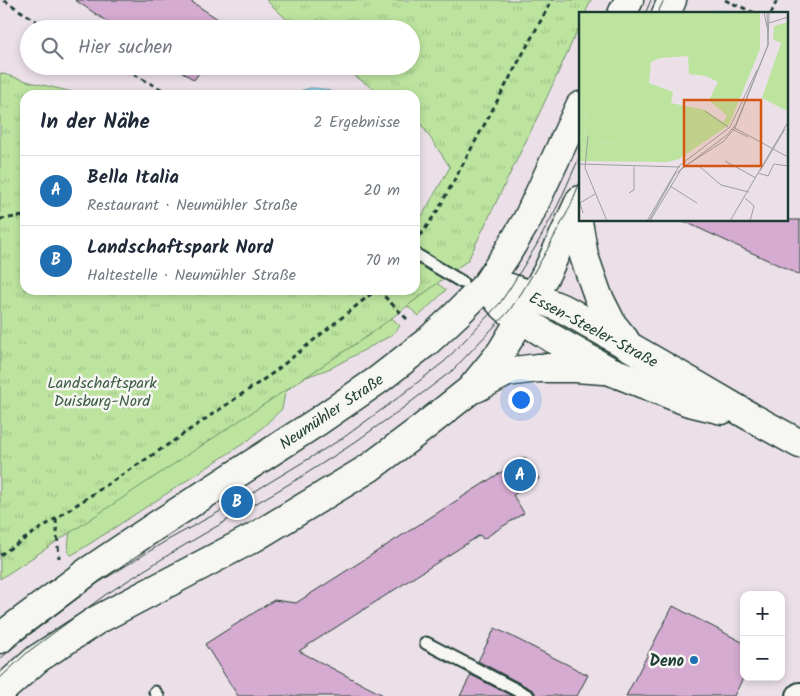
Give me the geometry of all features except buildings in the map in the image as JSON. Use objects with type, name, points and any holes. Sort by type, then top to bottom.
[{"type":"main road","points":[[623,12],[629,0]]},
{"type":"main road","points":[[667,12],[672,0]]},
{"type":"main road","name":"Neumühler Straße","points":[[0,639],[90,570],[317,422],[378,380],[428,341],[457,314],[474,284],[506,255],[527,220],[579,108]]},
{"type":"main road","points":[[0,692],[37,658],[97,620],[255,536],[369,468],[422,429],[470,390],[501,352],[527,308],[548,270],[578,205]]},
{"type":"main road","points":[[580,221],[584,256],[598,296],[612,324],[631,347]]},
{"type":"main road","name":"Essen-Steeler-Straße","points":[[474,284],[508,311],[527,308],[578,317],[751,418],[800,444]]},
{"type":"main road","name":"Essen-Steeler-Straße","points":[[527,308],[608,370],[689,402],[751,418]]},
{"type":"main road","points":[[470,390],[507,372],[538,368],[608,370]]},
{"type":"lane","points":[[420,257],[474,284]]},
{"type":"lane","points":[[426,644],[528,696]]},
{"type":"path","points":[[4,0],[34,20]]},
{"type":"path","points":[[420,235],[438,210],[552,0]]},
{"type":"path","points":[[725,0],[752,12]]},
{"type":"path","points":[[772,12],[777,0]]},
{"type":"path","points":[[135,75],[163,90]]},
{"type":"path","points":[[0,218],[20,216]]},
{"type":"path","points":[[0,555],[273,373],[370,295]]},
{"type":"green space","name":"Landschaftspark Duisburg-Nord","points":[[266,0],[591,0],[586,12],[579,12],[579,27],[468,260],[369,335],[0,579],[0,73],[64,90],[20,90],[20,295],[420,295],[420,219],[450,167],[420,122],[420,90],[375,90],[354,75],[420,75],[420,20],[287,20]]},
{"type":"green space","points":[[420,271],[446,290],[419,316],[394,295],[420,295]]},
{"type":"green space","points":[[378,304],[400,326],[392,335],[331,368],[298,380],[285,393],[282,409],[249,440],[72,555],[69,554],[70,533],[73,521]]},
{"type":"water","points":[[310,88],[328,90],[303,90]]},
{"type":"tram line","points":[[646,12],[651,0]]},
{"type":"tram line","points":[[658,12],[664,0]]},
{"type":"tram line","points":[[0,659],[98,583],[166,541],[237,502],[343,438],[445,361],[500,303],[510,288],[558,205],[579,158]]},
{"type":"tram line","points":[[0,678],[29,651],[105,595],[348,447],[453,370],[509,311],[522,292],[570,207],[579,184]]},
{"type":"place","name":"Bella Italia","points":[[520,475]]},
{"type":"place","name":"Landschaftspark Nord","points":[[237,502]]},
{"type":"place","name":"Deno","points":[[694,660]]}]
